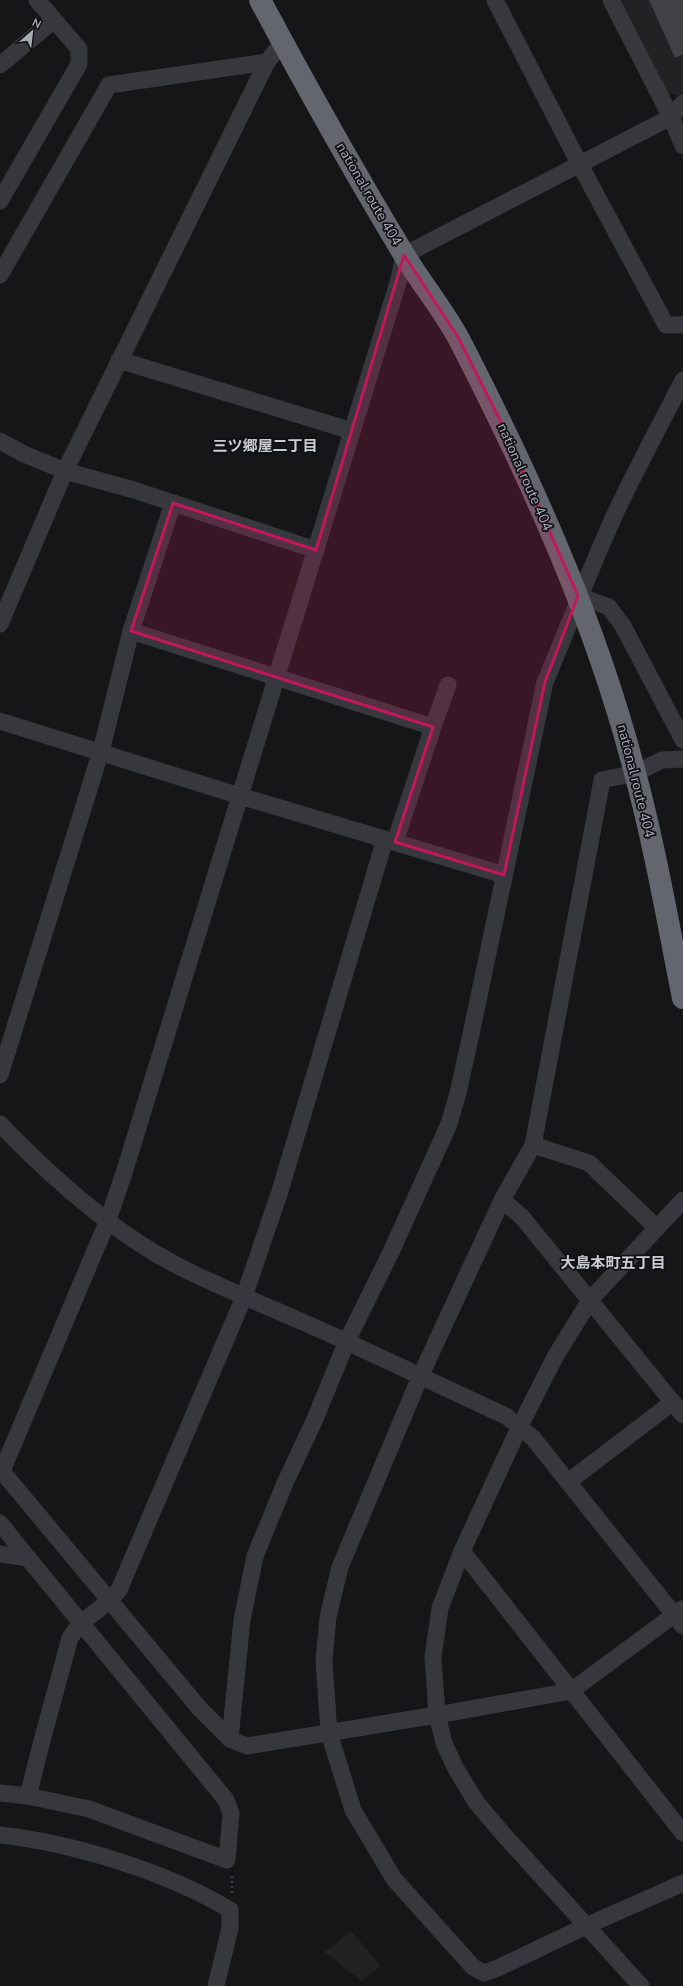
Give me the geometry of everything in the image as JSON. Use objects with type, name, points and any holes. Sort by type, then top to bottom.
[{"type":"highway","name":"national route 404","points":[[260,0],[312,97],[404,255],[458,337],[505,430],[578,596],[614,698],[636,773],[683,998]]},
{"type":"street","points":[[0,202],[79,64],[78,49],[38,0]]},
{"type":"street","points":[[495,0],[579,163],[666,325],[683,325]]},
{"type":"street","points":[[611,0],[671,117],[683,146]]},
{"type":"street","points":[[0,65],[54,20]]},
{"type":"street","points":[[0,624],[65,471],[267,62],[283,42]]},
{"type":"street","points":[[0,275],[109,85],[267,62]]},
{"type":"street","points":[[0,1124],[73,1193],[108,1220],[140,1243],[180,1267],[244,1297],[347,1341],[506,1416],[520,1426],[533,1438],[680,1616],[571,1691],[437,1715],[247,1746],[230,1739],[200,1709],[1,1470],[108,1220],[316,550],[399,279],[404,255],[579,163],[671,117],[683,103]]},
{"type":"street","points":[[119,360],[352,432]]},
{"type":"street","points":[[230,1739],[242,1620],[256,1556],[285,1483],[315,1419],[347,1341],[391,1252],[449,1124],[458,1093],[545,682],[567,631],[578,596],[616,511],[683,380]]},
{"type":"street","points":[[0,441],[24,454],[65,471],[134,490],[316,550]]},
{"type":"street","points":[[0,1075],[101,751],[131,631],[173,503]]},
{"type":"street","points":[[578,596],[609,608],[623,626],[683,740]]},
{"type":"street","points":[[131,631],[432,727]]},
{"type":"street","points":[[28,1796],[70,1638],[80,1624],[109,1601],[119,1590],[185,1432],[230,1333],[244,1297],[280,1191],[390,840],[448,685]]},
{"type":"street","points":[[0,721],[101,751],[240,796],[504,875]]},
{"type":"street","points":[[683,759],[662,760],[636,773],[602,780],[533,1145],[502,1200],[420,1376],[340,1567],[328,1617],[324,1661],[329,1733],[353,1810],[364,1831],[394,1879],[473,1967],[484,1973],[498,1968],[586,1926],[683,1883]]},
{"type":"street","points":[[533,1145],[589,1163],[657,1228]]},
{"type":"street","points":[[502,1200],[522,1217],[683,1415]]},
{"type":"street","points":[[641,1986],[476,1802],[456,1769],[444,1743],[437,1715],[433,1657],[439,1615],[462,1551],[520,1426],[555,1358],[590,1300],[683,1200]]},
{"type":"street","points":[[568,1482],[673,1402]]},
{"type":"street","points":[[0,1523],[80,1624],[226,1800],[231,1813],[227,1860],[89,1809],[28,1796],[0,1793]]},
{"type":"street","points":[[462,1551],[683,1833]]},
{"type":"street","points":[[0,1554],[28,1558]]},
{"type":"street","points":[[0,1834],[76,1850],[132,1866],[203,1893],[230,1910],[230,1928],[216,1986]]},
{"type":"path","points":[[227,1860],[232,1872],[232,1898],[230,1910]]},
{"type":"highlighted area","points":[[404,255],[458,337],[505,430],[578,596],[545,682],[504,875],[395,842],[433,727],[131,631],[173,503],[316,550]]},
{"type":"shaded area","points":[[621,0],[683,0],[683,92],[680,95],[668,94]]},
{"type":"shaded area","points":[[351,1931],[381,1966],[361,1981],[325,1952]]},
{"type":"building","points":[[649,0],[683,0],[683,54],[675,58]]},
{"type":"district","name":"三ツ郷屋二丁目","points":[[265,446]]},
{"type":"district","name":"大島本町五丁目","points":[[613,1263]]}]
